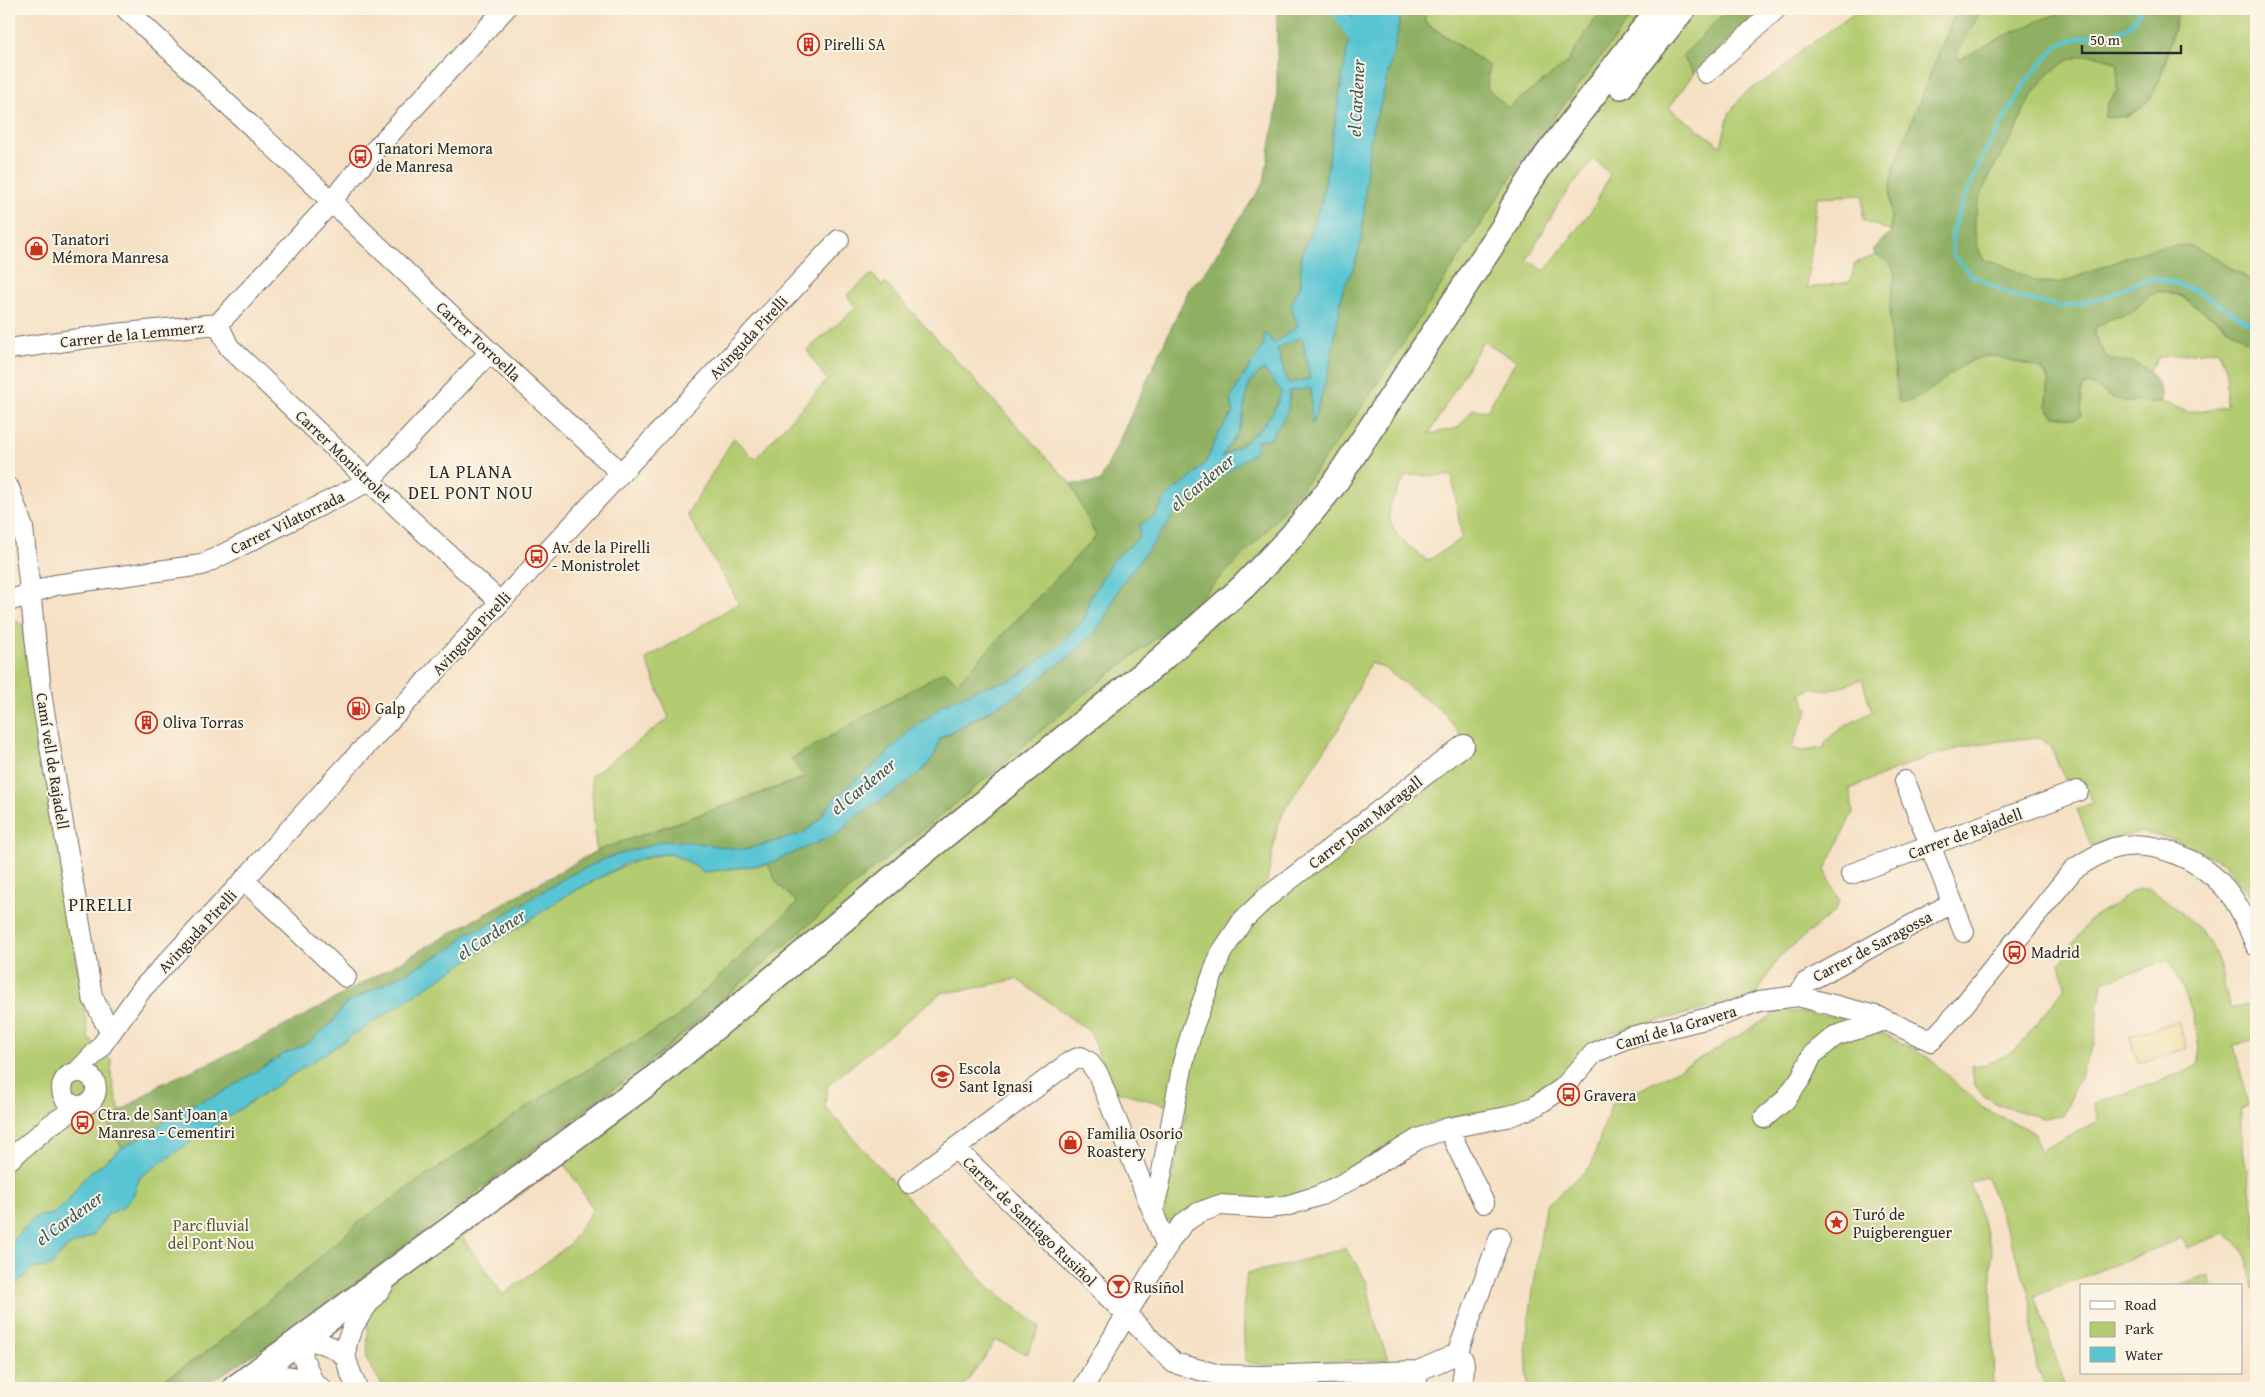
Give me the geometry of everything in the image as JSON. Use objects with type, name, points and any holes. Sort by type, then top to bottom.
[{"type":"main road","points":[[244,1381],[652,1080],[925,850],[1157,663],[1243,587],[1291,538],[1334,484],[1507,222],[1513,207],[1547,155],[1659,9]]},
{"type":"main road","points":[[1507,222],[1519,212],[1683,9]]},
{"type":"street","name":"Carrer Torroella","points":[[126,9],[621,473]]},
{"type":"street","name":"Carrer de la Lemmerz","points":[[9,350],[115,334],[218,324],[331,202],[374,150],[505,9]]},
{"type":"street","points":[[1706,73],[1776,9]]},
{"type":"street","name":"Avinguda Pirelli","points":[[85,1075],[98,1049],[142,989],[332,782],[839,240]]},
{"type":"street","name":"Carrer Monistrolet","points":[[218,324],[229,347],[369,481],[500,602]]},
{"type":"street","name":"Carrer Vilatorrada","points":[[9,601],[55,585],[202,565],[369,481],[490,352]]},
{"type":"street","name":"Camí vell de Rajadell","points":[[9,488],[23,528],[42,699],[92,996],[110,1032]]},
{"type":"street","name":"Carrer Joan Maragall","points":[[1153,1209],[1183,1063],[1193,1027],[1221,953],[1243,920],[1266,898],[1464,745]]},
{"type":"street","points":[[1905,781],[1964,932]]},
{"type":"street","name":"Carrer de Rajadell","points":[[1851,874],[2078,791]]},
{"type":"street","name":"Camí de la Gravera","points":[[1083,1388],[1170,1241],[1185,1222],[1198,1213],[1220,1205],[1267,1208],[1286,1206],[1321,1195],[1352,1179],[1418,1139],[1448,1128],[1507,1117],[1534,1107],[1563,1088],[1594,1053],[1627,1038],[1725,1014],[1759,1001],[1798,996],[1886,1020],[1925,1040],[1934,1040],[2073,870],[2091,857],[2115,848],[2138,846],[2160,849],[2185,858],[2208,873],[2225,888],[2238,906],[2256,946]]},
{"type":"street","points":[[244,880],[346,978]]},
{"type":"street","name":"Carrer de Saragossa","points":[[1798,996],[1805,983],[1952,903]]},
{"type":"street","points":[[1764,1118],[1785,1100],[1801,1078],[1812,1056],[1834,1036],[1886,1020]]},
{"type":"street","points":[[909,1183],[1071,1061],[1081,1057],[1089,1062],[1098,1074],[1153,1209],[1170,1241]]},
{"type":"street","points":[[9,1160],[50,1125],[78,1107],[86,1105],[94,1098],[96,1087],[85,1075],[65,1079],[50,1125]]},
{"type":"street","points":[[61,1092],[67,1102],[78,1107]]},
{"type":"street","points":[[1448,1128],[1484,1203]]},
{"type":"street","name":"Carrer de Santiago Rusiñol","points":[[955,1148],[1174,1363],[1220,1382],[1417,1380]]},
{"type":"street","points":[[1461,1371],[1500,1237]]},
{"type":"street","points":[[346,1358],[347,1344],[355,1322],[396,1270]]},
{"type":"street","points":[[317,1386],[302,1358],[302,1338],[326,1344],[341,1352],[346,1358],[357,1388]]},
{"type":"street","points":[[1417,1380],[1434,1365],[1453,1354],[1461,1371],[1469,1378],[1472,1388]]},
{"type":"street","points":[[244,1381],[286,1375],[317,1386]]},
{"type":"green space","points":[[1277,9],[1354,9],[1322,201],[1301,257],[1301,284],[1291,306],[1298,326],[1274,344],[1265,334],[1263,347],[1239,383],[1231,400],[1233,413],[1219,433],[1206,462],[1190,479],[1176,488],[1164,500],[1156,515],[1140,525],[1139,538],[1114,559],[1089,600],[1085,619],[1055,649],[1014,679],[980,688],[942,705],[932,715],[911,729],[878,763],[834,799],[818,821],[802,834],[745,850],[664,841],[607,858],[568,876],[487,926],[467,933],[453,948],[345,1004],[332,1023],[310,1042],[284,1054],[218,1095],[184,1107],[155,1129],[122,1148],[108,1125],[120,1112],[161,1084],[239,1050],[308,1014],[596,851],[805,778],[791,759],[944,671],[958,682],[1096,536],[1071,484],[1100,482],[1190,287],[1201,278],[1264,182],[1277,106]]},
{"type":"green space","points":[[1401,9],[1424,9],[1425,23],[1489,66],[1487,88],[1508,108],[1566,64],[1602,9],[1637,9],[1527,153],[1363,405],[1310,478],[1258,540],[1168,629],[1081,696],[971,791],[867,874],[659,1054],[345,1291],[270,1344],[201,1388],[152,1388],[212,1348],[301,1274],[360,1221],[546,1094],[676,1018],[797,903],[777,883],[768,864],[841,832],[853,818],[935,754],[940,739],[1017,695],[1075,652],[1093,635],[1104,620],[1120,586],[1168,524],[1177,509],[1256,450],[1257,441],[1290,400],[1289,391],[1311,388],[1313,423],[1329,370],[1343,289],[1355,265],[1362,236],[1366,166],[1372,129],[1382,99],[1397,36]]},
{"type":"green space","points":[[1424,9],[1602,9],[1566,64],[1508,108],[1487,88],[1489,66],[1425,22]]},
{"type":"green space","points":[[1637,9],[1728,9],[1682,57],[1694,73],[1669,108],[1721,146],[1729,114],[1744,94],[1780,71],[1802,50],[1861,9],[1957,9],[1893,172],[1890,193],[1891,231],[1863,220],[1863,195],[1817,197],[1807,288],[1850,282],[1855,263],[1876,255],[1886,259],[1891,264],[1895,277],[1890,307],[1897,396],[1924,395],[1961,366],[1980,357],[2000,356],[2015,362],[2038,367],[2043,371],[2049,381],[2047,400],[2050,412],[2055,416],[2075,419],[2082,403],[2081,389],[2086,384],[2092,384],[2109,396],[2121,400],[2153,403],[2160,401],[2188,412],[2227,407],[2226,368],[2218,350],[2159,357],[2148,373],[2139,364],[2113,361],[2107,358],[2097,340],[2095,328],[2114,317],[2128,314],[2150,295],[2162,291],[2182,297],[2256,347],[2256,904],[2224,863],[2179,841],[2141,832],[2091,846],[2077,809],[2092,803],[2084,780],[2066,781],[2050,746],[2039,737],[1975,744],[1924,758],[1850,789],[1853,812],[1825,870],[1839,900],[1836,910],[1778,958],[1755,997],[1609,1033],[1590,1045],[1561,1079],[1527,1102],[1504,1110],[1460,1116],[1424,1125],[1347,1176],[1283,1200],[1258,1200],[1236,1196],[1205,1201],[1170,1221],[1165,1220],[1163,1215],[1187,1111],[1113,1090],[1090,1032],[1017,979],[941,993],[827,1086],[825,1107],[987,1285],[1040,1327],[1027,1354],[995,1340],[986,1356],[962,1388],[384,1388],[367,1360],[368,1325],[345,1291],[660,1054],[867,874],[971,791],[1081,696],[1168,629],[1258,540],[1310,478],[1363,405],[1527,153]],"holes":[[[1594,159],[1610,174],[1594,207],[1545,271],[1527,260],[1560,201]],[[1483,341],[1516,360],[1487,411],[1473,409],[1458,428],[1429,434]],[[1406,475],[1452,476],[1462,538],[1428,561],[1407,545],[1395,532],[1389,516],[1393,499]],[[1370,663],[1384,668],[1445,714],[1470,748],[1413,800],[1266,908],[1256,893],[1267,882],[1277,827],[1286,807],[1341,725]],[[1862,679],[1872,712],[1837,731],[1823,748],[1804,751],[1791,748],[1808,710],[1801,693],[1817,688],[1828,691]],[[564,1163],[593,1209],[569,1245],[503,1295],[462,1237]]]},
{"type":"green space","points":[[1728,9],[1764,9],[1694,73],[1682,57]]},
{"type":"green space","points":[[1957,9],[1981,9],[1957,53],[1959,60],[2002,37],[2043,19],[2073,9],[2180,9],[2159,80],[2152,96],[2141,108],[2125,115],[2104,117],[2109,101],[2117,91],[2118,64],[2102,57],[2084,56],[2073,59],[2062,64],[2042,82],[2027,105],[2018,127],[1983,190],[1977,207],[1975,224],[1976,242],[1983,259],[2032,279],[2047,283],[2073,279],[2152,249],[2175,246],[2195,248],[2213,256],[2256,283],[2256,347],[2183,297],[2171,292],[2158,292],[2145,298],[2132,313],[2112,318],[2095,328],[2095,333],[2099,346],[2108,357],[2133,363],[2143,367],[2151,374],[2163,395],[2160,401],[2142,403],[2122,401],[2111,397],[2096,387],[2086,384],[2081,389],[2081,416],[2075,419],[2055,416],[2047,406],[2048,381],[2044,372],[2032,366],[2001,357],[1986,356],[1969,361],[1917,398],[1908,402],[1898,402],[1898,384],[1891,352],[1890,331],[1890,304],[1895,272],[1889,262],[1876,255],[1873,250],[1891,231],[1890,193],[1893,172]]},
{"type":"green space","points":[[1981,9],[2073,9],[2043,19],[2002,37],[1959,60],[1957,53]]},
{"type":"green space","points":[[2180,9],[2256,9],[2256,283],[2218,260],[2188,246],[2174,247],[2120,260],[2061,283],[2033,281],[2009,268],[1983,259],[1976,242],[1975,224],[1977,207],[1991,174],[2018,127],[2021,116],[2042,82],[2062,64],[2073,59],[2093,56],[2110,60],[2118,64],[2117,91],[2109,101],[2104,117],[2124,117],[2139,109],[2150,97],[2159,81]]},
{"type":"green space","points":[[872,274],[882,286],[885,283],[1071,484],[1096,536],[958,682],[792,759],[805,777],[596,851],[591,776],[669,718],[646,659],[739,603],[687,514],[734,438],[755,459],[827,380],[807,350],[856,308],[847,295]]},
{"type":"green space","points":[[1302,337],[1310,378],[1288,384],[1277,347]]},
{"type":"green space","points":[[1264,370],[1281,391],[1273,412],[1266,422],[1249,438],[1219,457],[1232,442],[1241,425],[1246,394],[1252,380]]},
{"type":"green space","points":[[10,617],[22,625],[27,633],[88,1038],[112,1060],[111,1076],[120,1112],[108,1125],[122,1148],[83,1179],[69,1201],[53,1214],[35,1217],[9,1244]]},
{"type":"green space","name":"Parc fluvial del Pont Nou","points":[[671,854],[693,864],[704,872],[768,864],[777,883],[797,903],[676,1018],[546,1094],[301,1274],[212,1348],[152,1388],[9,1388],[9,1291],[32,1269],[51,1266],[66,1248],[93,1235],[108,1214],[122,1208],[133,1196],[140,1177],[214,1126],[569,894],[631,863]]},
{"type":"green space","points":[[2148,888],[2190,920],[2207,940],[2219,963],[2230,1008],[2256,1002],[2256,1039],[2234,1045],[2248,1105],[2241,1108],[2241,1137],[2256,1217],[2256,1290],[2242,1248],[2225,1233],[2187,1248],[2182,1238],[2035,1296],[2066,1388],[2047,1388],[2037,1369],[2032,1327],[2033,1309],[2029,1291],[1987,1178],[1970,1182],[1992,1249],[1994,1388],[1528,1388],[1526,1341],[1545,1206],[1591,1166],[1611,1105],[1710,1053],[1781,1010],[1859,1020],[1929,1058],[1983,1108],[2035,1133],[2039,1151],[2099,1121],[2094,1104],[2183,1073],[2199,1064],[2198,1037],[2191,1010],[2169,960],[2102,982],[2094,1044],[2063,1116],[2042,1118],[1999,1105],[1983,1095],[1974,1084],[1972,1066],[1988,1064],[2016,1050],[2065,987],[2060,964],[2090,919],[2118,902],[2131,891]]},
{"type":"green space","points":[[1344,1248],[1357,1264],[1367,1283],[1374,1318],[1388,1360],[1339,1361],[1280,1367],[1245,1362],[1243,1311],[1247,1273],[1282,1266]]},
{"type":"green space","points":[[2209,1275],[2212,1284],[2180,1284]]},
{"type":"sand","points":[[2178,1021],[2187,1048],[2138,1063],[2130,1036]]},
{"type":"water","name":"el Cardener","points":[[1354,9],[1401,9],[1397,36],[1382,99],[1372,129],[1367,166],[1362,236],[1355,265],[1343,289],[1329,370],[1312,425],[1311,388],[1289,391],[1288,411],[1271,438],[1257,441],[1257,450],[1177,509],[1168,524],[1120,586],[1104,620],[1093,635],[1075,652],[1017,695],[940,738],[935,754],[925,768],[899,789],[853,818],[841,832],[768,864],[704,872],[693,864],[671,854],[655,855],[627,863],[569,894],[214,1126],[140,1177],[133,1196],[122,1208],[108,1214],[93,1235],[66,1248],[51,1266],[32,1269],[9,1291],[9,1244],[35,1217],[53,1214],[68,1201],[83,1179],[122,1148],[155,1129],[184,1107],[218,1095],[284,1054],[310,1042],[332,1023],[345,1004],[453,948],[467,933],[487,926],[568,876],[607,858],[664,841],[691,842],[745,850],[802,834],[818,821],[834,799],[878,763],[911,729],[932,715],[942,705],[980,688],[1014,679],[1055,649],[1085,619],[1089,600],[1114,559],[1139,538],[1140,525],[1156,515],[1164,500],[1176,488],[1190,479],[1206,462],[1219,433],[1233,413],[1230,400],[1263,347],[1265,333],[1274,344],[1298,326],[1291,306],[1301,284],[1301,257],[1322,201]],"holes":[[[1302,337],[1310,378],[1288,384],[1277,348]],[[1264,370],[1281,391],[1278,401],[1266,421],[1250,438],[1221,457],[1238,430],[1248,388],[1257,375]]]},
{"type":"waterway","points":[[1338,9],[1359,43]]},
{"type":"waterway","points":[[2140,9],[2138,15],[2127,28],[2111,35],[2082,37],[2058,45],[2029,77],[1985,152],[1963,202],[1952,233],[1953,255],[1970,274],[2016,297],[2063,307],[2107,297],[2135,283],[2157,278],[2195,290],[2256,327]]},
{"type":"place","name":"Pirelli SA","points":[[808,44]]},
{"type":"place","name":"Tanatori Memora de Manresa","points":[[360,157]]},
{"type":"place","name":"Tanatori Mémora Manresa","points":[[36,248]]},
{"type":"place","name":"Av. de la Pirelli - Monistrolet","points":[[536,556]]},
{"type":"place","name":"Galp","points":[[359,708]]},
{"type":"place","name":"Oliva Torras","points":[[147,722]]},
{"type":"place","name":"Madrid","points":[[2015,952]]},
{"type":"place","name":"Escola Sant Ignasi","points":[[943,1077]]},
{"type":"place","name":"Gravera","points":[[1568,1095]]},
{"type":"place","name":"Ctra. de Sant Joan a Manresa - Cementiri","points":[[82,1123]]},
{"type":"place","name":"Familia Osorio Roastery","points":[[1071,1142]]},
{"type":"place","name":"Turó de Puigberenguer","points":[[1837,1223]]},
{"type":"place","name":"Rusiñol","points":[[1118,1287]]},
{"type":"district","name":"LA PLANA DEL PONT NOU","points":[[471,481]]},
{"type":"district","name":"PIRELLI","points":[[101,904]]}]
